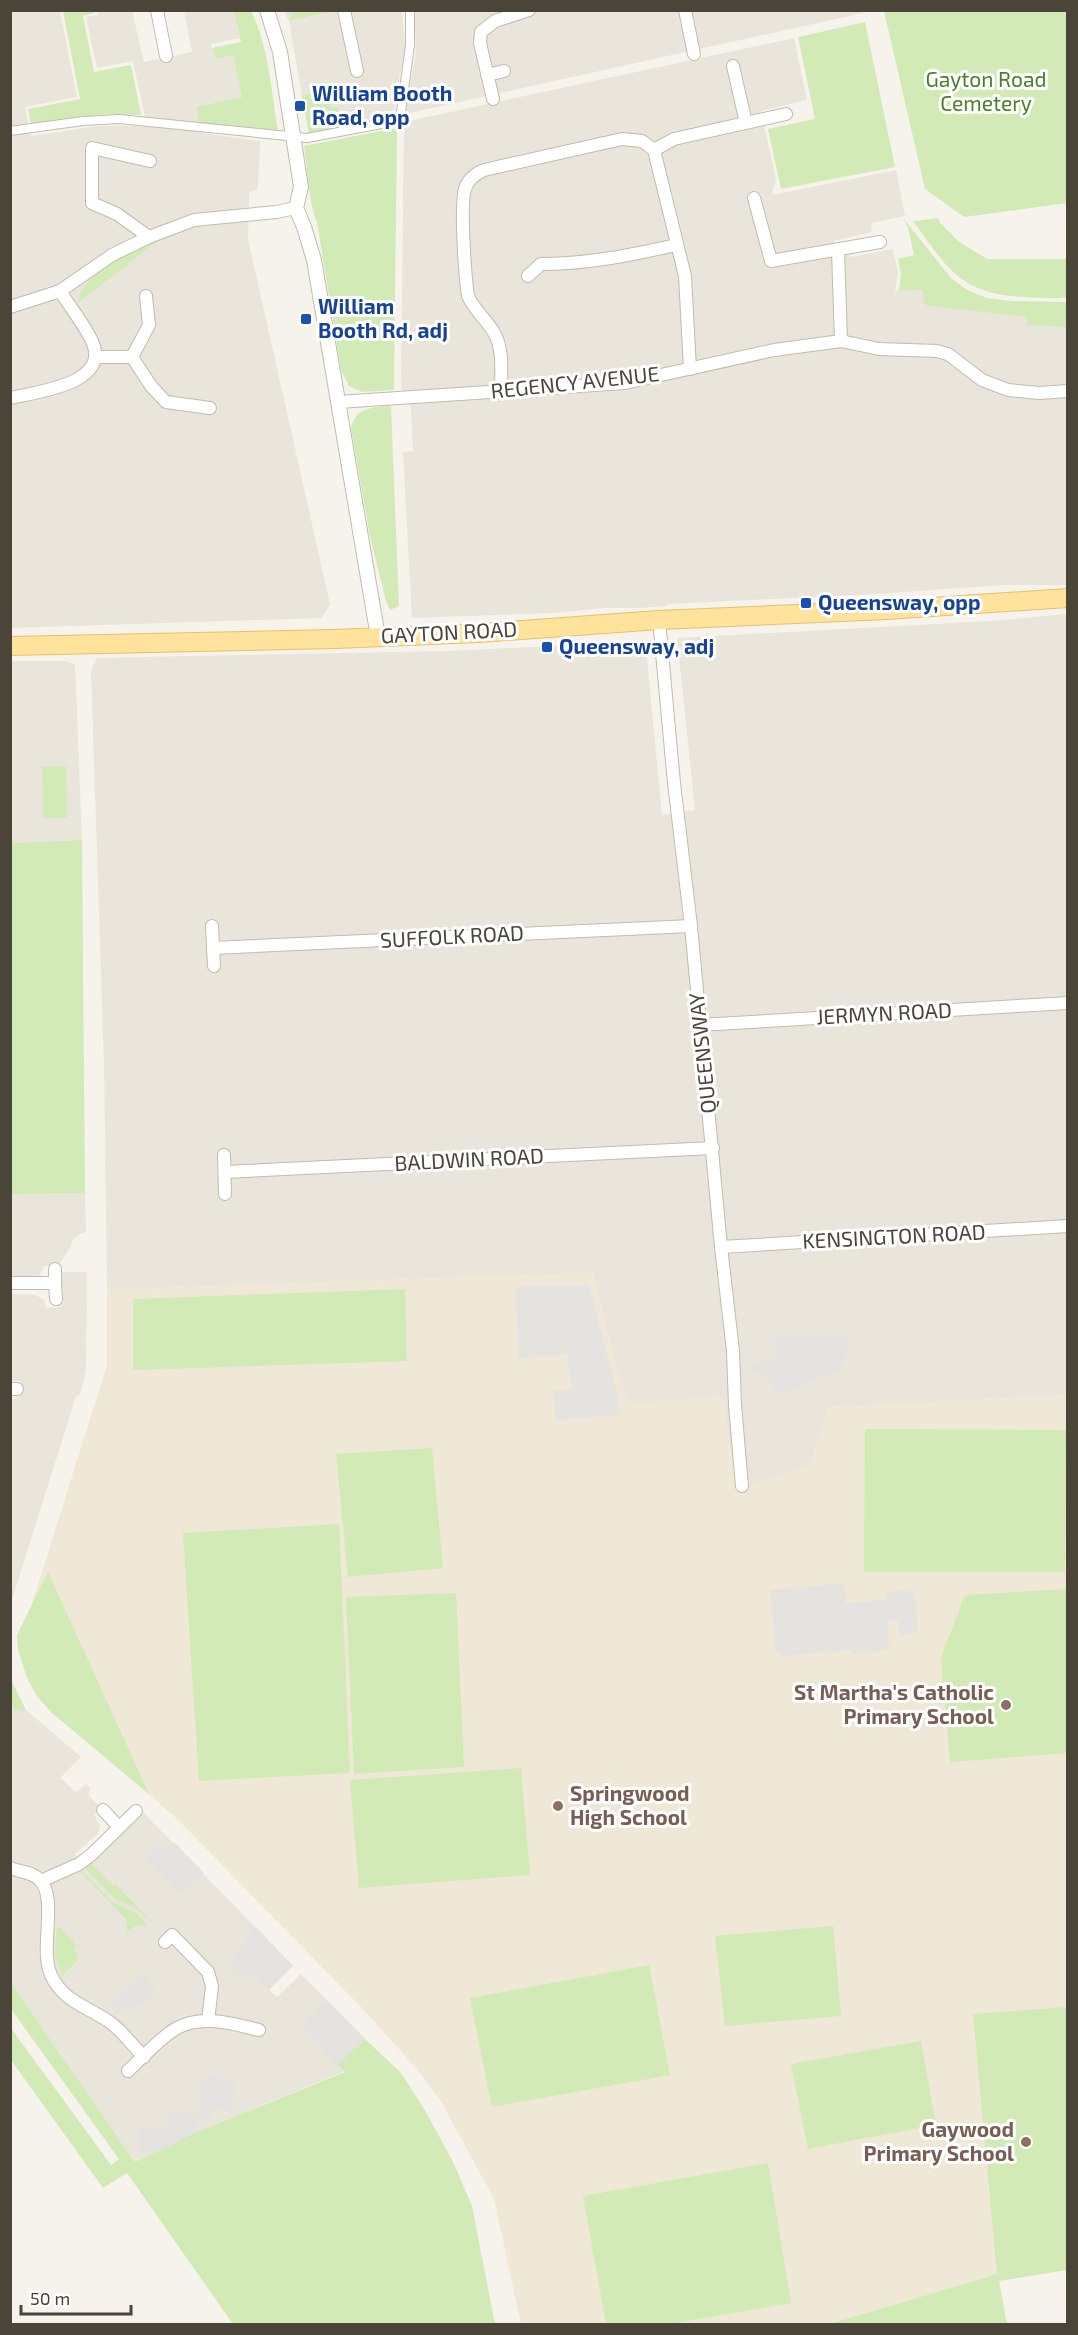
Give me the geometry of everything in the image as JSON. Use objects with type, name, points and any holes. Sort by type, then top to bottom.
[{"type":"main road","name":"GAYTON ROAD","points":[[10,646],[479,633],[659,620],[887,610],[1068,598]]},
{"type":"street","points":[[157,10],[166,56]]},
{"type":"street","points":[[344,10],[357,71]]},
{"type":"street","points":[[10,131],[83,121],[119,119],[307,138],[392,123],[400,119],[410,45],[410,10]]},
{"type":"street","points":[[493,99],[480,43],[481,32],[495,21],[513,12],[530,10]]},
{"type":"street","points":[[685,10],[694,54]]},
{"type":"street","points":[[268,11],[280,52],[301,186],[296,208],[314,260],[378,637]]},
{"type":"street","points":[[733,66],[746,123]]},
{"type":"street","points":[[487,75],[504,71]]},
{"type":"street","points":[[654,150],[674,139],[786,114]]},
{"type":"street","points":[[501,392],[500,351],[497,340],[486,322],[474,309],[468,296],[463,199],[465,190],[472,177],[484,170],[622,139],[642,141],[654,150],[685,276],[690,369]]},
{"type":"street","points":[[149,237],[117,214],[92,204],[92,148],[150,161]]},
{"type":"street","points":[[754,198],[771,261],[880,242]]},
{"type":"street","points":[[10,307],[60,291],[112,255],[149,237],[194,220],[296,208]]},
{"type":"street","points":[[528,276],[541,264],[622,258],[676,245]]},
{"type":"street","points":[[838,250],[841,341]]},
{"type":"street","points":[[10,398],[58,387],[81,378],[89,371],[95,357],[93,342],[60,291]]},
{"type":"street","points":[[132,357],[149,326],[146,296]]},
{"type":"street","name":"REGENCY AVENUE","points":[[338,402],[625,383],[774,350],[841,341],[879,349],[937,351],[948,354],[982,380],[1008,390],[1039,393],[1068,391]]},
{"type":"street","points":[[95,357],[132,357]]},
{"type":"street","points":[[132,357],[151,386],[166,402],[210,408]]},
{"type":"street","name":"QUEENSWAY","points":[[659,620],[733,1351],[742,1486]]},
{"type":"street","points":[[212,926],[214,966]]},
{"type":"street","name":"SUFFOLK ROAD","points":[[213,948],[691,926]]},
{"type":"street","name":"JERMYN ROAD","points":[[700,1025],[1068,1003]]},
{"type":"street","name":"BALDWIN ROAD","points":[[225,1172],[713,1148]]},
{"type":"street","points":[[224,1155],[225,1194]]},
{"type":"street","name":"KENSINGTON ROAD","points":[[721,1247],[1068,1226]]},
{"type":"street","points":[[55,1269],[56,1299]]},
{"type":"street","points":[[10,1283],[55,1283]]},
{"type":"street","points":[[103,1809],[119,1827]]},
{"type":"street","points":[[41,1881],[79,1864],[136,1811]]},
{"type":"street","points":[[10,1868],[32,1874],[41,1881],[47,1899],[46,1958],[56,1985],[77,2005],[112,2024],[144,2056]]},
{"type":"street","points":[[165,1942],[172,1935],[208,1972],[212,1986],[208,2021]]},
{"type":"street","points":[[128,2071],[176,2028],[193,2023],[219,2021],[259,2030]]},
{"type":"shaded area","points":[[10,11],[60,11],[77,97],[25,107],[31,136],[97,126],[147,126],[133,61],[97,68],[86,17],[98,15],[97,11],[132,11],[144,62],[192,52],[184,11],[234,11],[240,38],[211,44],[215,59],[233,55],[242,97],[196,108],[201,133],[260,141],[258,188],[249,193],[248,239],[330,604],[322,618],[11,628]]},
{"type":"shaded area","points":[[284,11],[402,11],[405,47],[392,117],[343,127],[338,108],[331,109],[326,90],[302,96],[289,21]]},
{"type":"shaded area","points":[[414,11],[863,11],[863,13],[405,114],[416,52]]},
{"type":"shaded area","points":[[794,38],[807,100],[761,111],[776,179],[772,195],[896,170],[905,216],[871,223],[872,232],[833,241],[851,257],[893,249],[898,273],[895,291],[923,290],[1027,317],[1028,325],[1067,327],[1067,585],[1003,585],[667,604],[667,606],[604,608],[554,613],[412,618],[403,452],[413,451],[411,408],[401,386],[404,122]]},
{"type":"shaded area","points":[[1067,614],[1067,1395],[827,1408],[812,1464],[752,1486],[735,1485],[723,1399],[719,1397],[627,1405],[592,1273],[107,1290],[104,1064],[91,671],[97,658],[448,651],[636,642],[645,649],[647,659],[662,815],[695,810],[677,638],[991,621]]},
{"type":"shaded area","points":[[10,661],[65,661],[75,664],[82,840],[11,843]]},
{"type":"shaded area","points":[[85,1193],[86,1232],[73,1240],[59,1265],[44,1266],[40,1275],[36,1277],[11,1278],[10,1194]]},
{"type":"shaded area","points":[[58,1272],[87,1272],[86,1371],[80,1395],[76,1396],[11,1603],[11,1401],[21,1395],[21,1381],[11,1381],[11,1294],[36,1295],[44,1300],[46,1308],[59,1307]]},
{"type":"shaded area","name":"Springwood High School","points":[[592,1273],[627,1404],[719,1397],[723,1399],[735,1485],[752,1486],[812,1464],[827,1408],[1067,1395],[1067,2270],[997,2274],[829,2324],[521,2324],[494,2199],[442,2103],[420,2073],[364,2010],[175,1817],[49,1709],[23,1632],[107,1365],[107,1290]]},
{"type":"shaded area","points":[[589,1285],[618,1398],[620,1415],[556,1420],[553,1391],[572,1390],[567,1354],[518,1359],[516,1287]]},
{"type":"shaded area","points":[[851,1335],[840,1370],[776,1395],[765,1374],[752,1372],[753,1362],[769,1362],[776,1357],[775,1337]]},
{"type":"shaded area","points":[[844,1583],[846,1603],[887,1600],[887,1592],[914,1590],[918,1633],[899,1635],[898,1620],[887,1621],[889,1650],[852,1654],[851,1650],[784,1656],[776,1652],[770,1590]]},
{"type":"shaded area","points":[[10,1700],[14,1710],[26,1710],[81,1757],[60,1778],[76,1792],[86,1784],[91,1789],[88,1794],[101,1808],[94,1815],[100,1825],[98,1834],[75,1854],[84,1867],[135,1804],[293,1966],[269,1990],[277,1997],[301,1974],[365,2039],[339,2065],[345,2071],[197,2132],[135,2162],[11,1983]]},
{"type":"shaded area","points":[[175,1843],[204,1873],[182,1895],[145,1857],[159,1844],[165,1850]]},
{"type":"shaded area","points":[[256,1927],[293,1966],[269,1989],[257,1976],[232,1976],[234,1956],[247,1944],[243,1940]]},
{"type":"shaded area","points":[[143,1973],[157,1992],[141,2007],[137,2003],[129,2011],[124,2006],[117,2013],[109,2006]]},
{"type":"shaded area","points":[[327,2000],[365,2039],[338,2065],[301,2026]]},
{"type":"shaded area","points":[[207,2076],[235,2078],[233,2108],[212,2107],[211,2119],[198,2119],[197,2132],[154,2153],[139,2151],[141,2127],[169,2129],[170,2113],[198,2115],[201,2079]]},
{"type":"green space","points":[[333,10],[289,21],[294,11]]},
{"type":"green space","points":[[63,11],[94,11],[94,13],[83,16],[94,72],[131,65],[141,115],[106,114],[31,124],[28,109],[80,99]]},
{"type":"green space","points":[[234,11],[251,11],[257,25],[269,69],[278,130],[199,123],[196,107],[242,97],[233,55],[215,59],[212,48],[241,42]]},
{"type":"green space","name":"Gayton Road Cemetery","points":[[884,11],[1067,11],[1067,203],[964,217],[925,189]]},
{"type":"green space","points":[[865,22],[895,167],[781,189],[768,129],[815,119],[798,37]]},
{"type":"green space","points":[[326,90],[331,108],[338,107],[343,127],[309,134],[302,96]]},
{"type":"green space","points":[[397,128],[394,390],[362,392],[349,386],[341,370],[317,222],[310,195],[304,146]]},
{"type":"green space","points":[[903,218],[951,278],[967,290],[987,298],[1010,301],[1067,302],[1067,327],[1027,325],[1027,317],[924,305],[923,290],[899,291],[901,273],[898,259],[914,255],[908,228]]},
{"type":"green space","points":[[938,218],[958,241],[987,259],[1067,259],[1067,297],[1004,295],[971,285],[947,266],[913,221]]},
{"type":"green space","points":[[164,236],[78,303],[81,292],[100,271],[126,254]]},
{"type":"green space","points":[[391,406],[399,606],[390,610],[370,536],[351,429],[356,416],[361,412],[371,408]]},
{"type":"green space","points":[[66,766],[67,818],[43,818],[42,767]]},
{"type":"green space","points":[[82,840],[85,1193],[11,1194],[11,843]]},
{"type":"green space","points":[[405,1289],[407,1361],[133,1370],[133,1299]]},
{"type":"green space","points":[[865,1429],[1066,1430],[1065,1572],[864,1572]]},
{"type":"green space","points":[[432,1448],[443,1568],[348,1577],[336,1454]]},
{"type":"green space","points":[[339,1524],[350,1773],[199,1781],[183,1533]]},
{"type":"green space","points":[[48,1572],[149,1794],[51,1712],[37,1696],[27,1678],[18,1650],[17,1635]]},
{"type":"green space","name":"St Martha's Catholic Primary School","points":[[1067,1589],[1067,1753],[950,1762],[941,1657],[965,1595]]},
{"type":"green space","points":[[456,1593],[464,1767],[354,1774],[346,1597]]},
{"type":"green space","points":[[10,1678],[26,1710],[14,1710]]},
{"type":"green space","points":[[521,1768],[530,1875],[359,1888],[350,1780]]},
{"type":"green space","points":[[90,1862],[156,1926],[136,1908],[114,1898],[84,1867]]},
{"type":"green space","points":[[80,1869],[112,1902],[136,1913],[148,1927],[138,1924],[127,1932],[126,1919]]},
{"type":"green space","points":[[833,1926],[841,2016],[725,2026],[715,1936]]},
{"type":"green space","points":[[57,1928],[61,1928],[77,1946],[73,1949],[78,1954],[77,1961],[62,1976],[55,1956]]},
{"type":"green space","points":[[649,1965],[670,2075],[492,2107],[470,1998]]},
{"type":"green space","points":[[11,1983],[135,2162],[197,2132],[345,2072],[338,2065],[365,2039],[401,2073],[426,2112],[454,2164],[472,2206],[495,2324],[233,2324],[127,2173],[103,2188],[11,2060],[10,2027],[111,2165],[119,2159],[11,2009]]},
{"type":"green space","points":[[1067,2007],[1067,2270],[999,2281],[1007,2324],[829,2324],[997,2274],[973,2014]]},
{"type":"green space","points":[[921,2041],[936,2125],[808,2149],[791,2064]]},
{"type":"green space","points":[[768,2163],[791,2303],[670,2324],[606,2324],[583,2196]]},
{"type":"place","name":"William Booth Road, opp","points":[[300,106]]},
{"type":"place","name":"William Booth Rd, adj","points":[[306,319]]},
{"type":"place","name":"Queensway, opp","points":[[806,603]]},
{"type":"place","name":"Queensway, adj","points":[[547,647]]},
{"type":"place","name":"St Martha's Catholic Primary School","points":[[1006,1705]]},
{"type":"place","name":"Springwood High School","points":[[558,1806]]},
{"type":"place","name":"Gaywood Primary School","points":[[1026,2142]]}]
